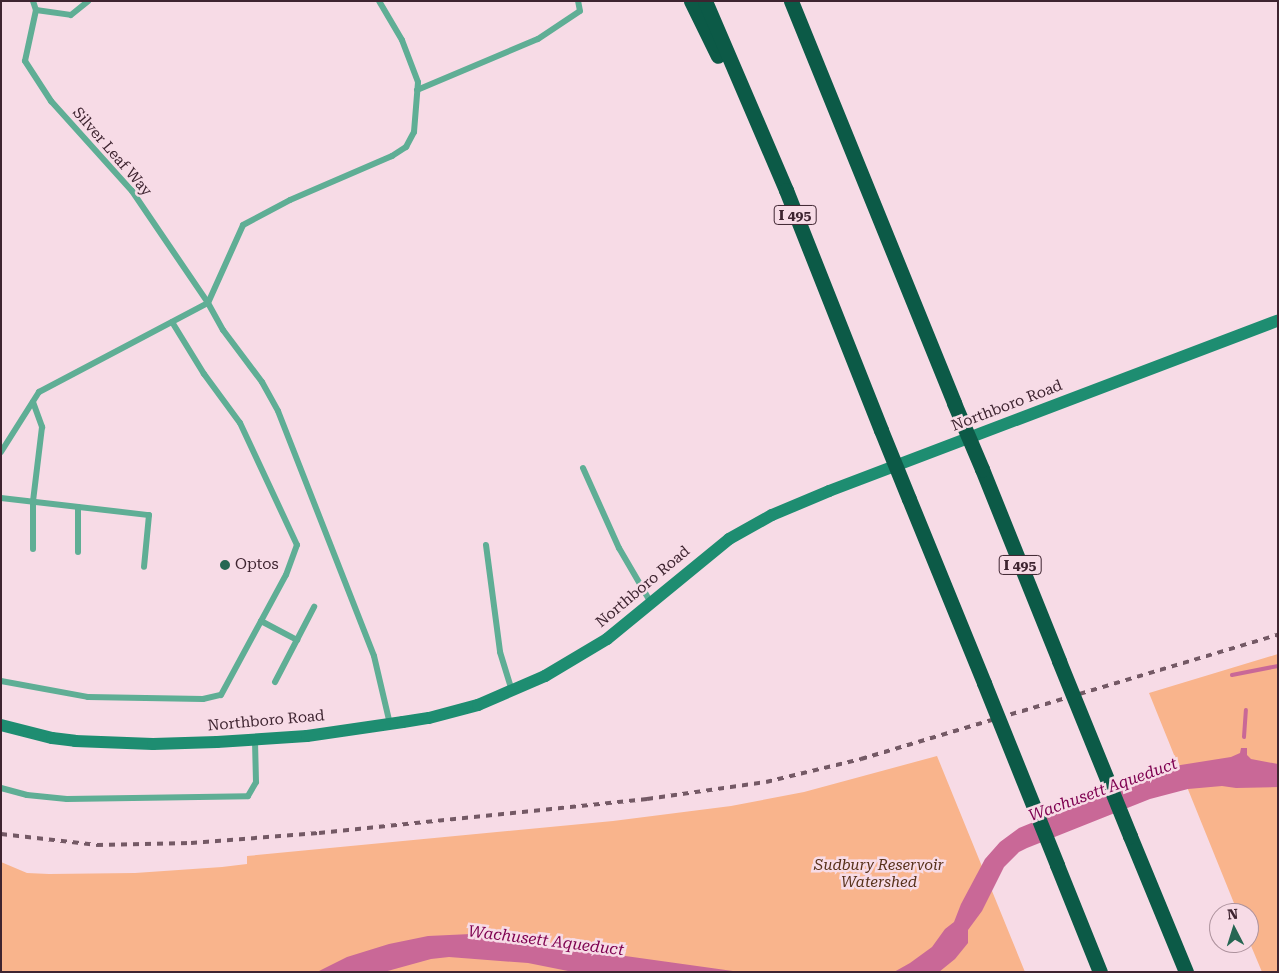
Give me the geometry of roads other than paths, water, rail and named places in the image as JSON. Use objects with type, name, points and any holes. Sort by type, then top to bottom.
[{"type":"highway","points":[[691,1],[786,190]]},
{"type":"highway","name":"I 495","points":[[705,1],[786,190],[908,499],[1100,972]]},
{"type":"highway","name":"I 495","points":[[791,1],[1186,972]]},
{"type":"highway","points":[[795,1],[812,54]]},
{"type":"main road","name":"Northboro Road","points":[[1,725],[52,738],[99,743],[153,744],[254,740],[390,724],[454,712],[512,691],[586,652],[627,625],[651,603],[729,540],[789,507],[1278,320]]},
{"type":"lane","points":[[33,1],[36,10],[71,15],[88,1]]},
{"type":"lane","points":[[1,452],[39,392],[208,303],[243,226],[290,200],[392,156],[406,147],[414,132],[418,82],[402,40],[379,1]]},
{"type":"lane","points":[[417,90],[538,39],[580,11],[578,1]]},
{"type":"lane","name":"Silver Leaf Way","points":[[36,10],[25,61],[51,101],[132,191],[208,303],[223,330],[262,382],[278,411],[374,656],[390,724]]},
{"type":"lane","points":[[1,682],[88,697],[203,699],[221,695],[286,575],[296,545],[240,423],[204,374],[172,322]]},
{"type":"lane","points":[[33,402],[42,427],[33,501],[33,549]]},
{"type":"lane","points":[[584,468],[619,548],[651,603]]},
{"type":"lane","points":[[1,498],[149,515],[144,567]]},
{"type":"lane","points":[[78,507],[78,552]]},
{"type":"lane","points":[[486,545],[500,652],[512,691]]},
{"type":"lane","points":[[274,682],[314,607]]},
{"type":"lane","points":[[261,621],[296,640]]},
{"type":"lane","points":[[1,788],[27,795],[67,799],[248,796],[256,782],[254,740]]},
{"type":"waterway","points":[[1232,675],[1278,666]]},
{"type":"waterway","points":[[1244,737],[1246,710]]},
{"type":"railway","points":[[1,834],[97,845],[191,843],[319,833],[647,799],[766,782],[861,759],[1278,635]]},
{"type":"place","name":"Optos","points":[[225,565]]},
{"type":"water label","name":"Wachusett Aqueduct","points":[[1103,790]]},
{"type":"water label","name":"Wachusett Aqueduct","points":[[546,941]]},
{"type":"park label","name":"Sudbury Reservoir Watershed","points":[[879,874]]}]
